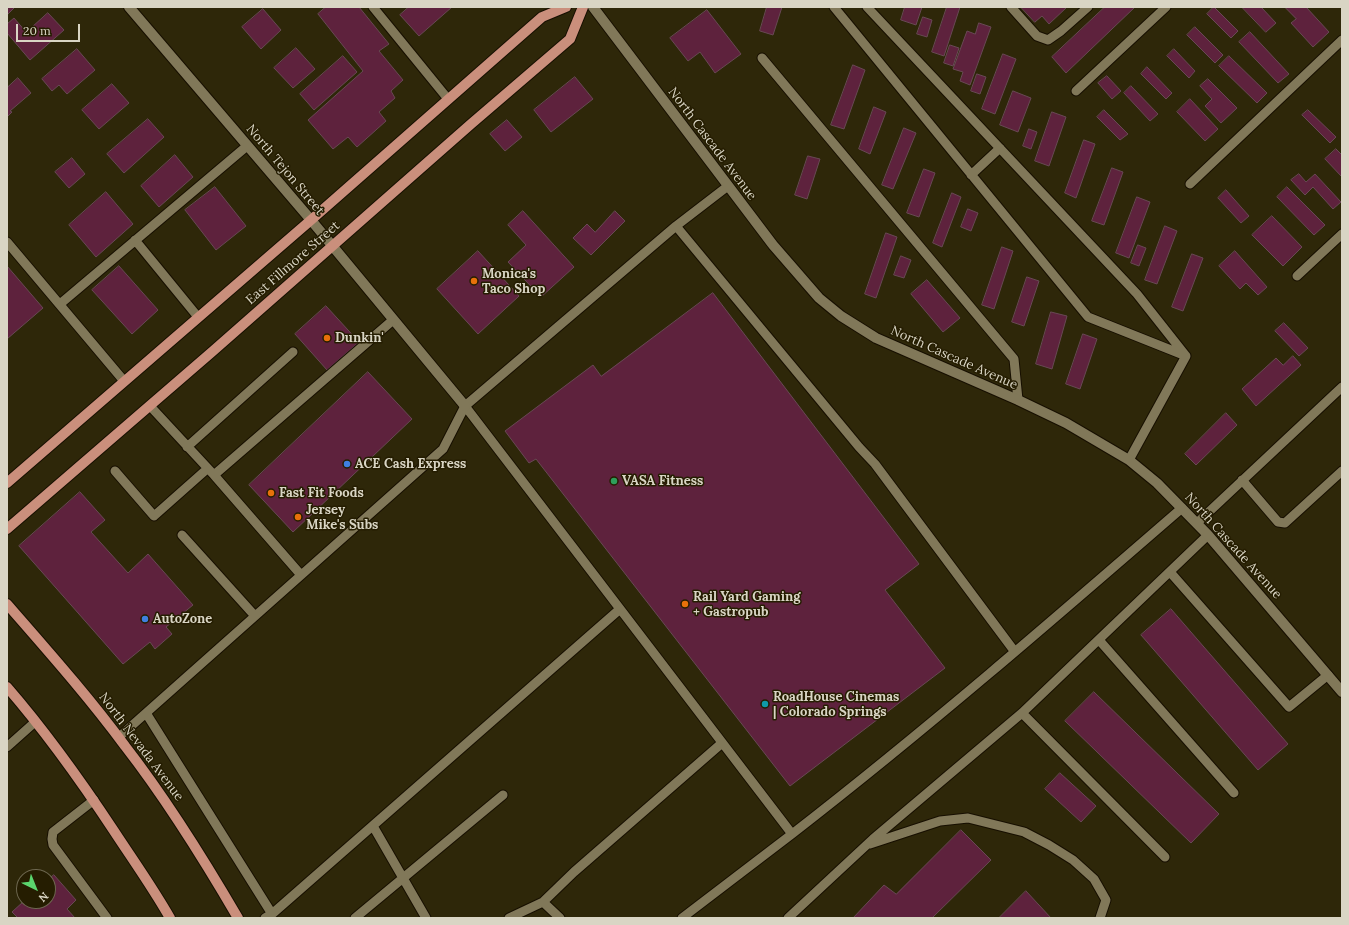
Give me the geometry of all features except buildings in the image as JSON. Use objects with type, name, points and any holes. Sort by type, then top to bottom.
[{"type":"main road","name":"East Fillmore Street","points":[[7,483],[542,17],[566,7]]},
{"type":"main road","name":"East Fillmore Street","points":[[7,529],[570,39],[583,7]]},
{"type":"main road","name":"North Nevada Avenue","points":[[7,604],[78,686],[156,787],[238,918]]},
{"type":"main road","points":[[7,687],[36,722],[94,800],[170,918]]},
{"type":"street","name":"North Tejon Street","points":[[129,7],[310,220],[465,406]]},
{"type":"street","name":"North Cascade Avenue","points":[[593,7],[728,186],[796,273],[819,298],[841,316],[876,338],[1018,400],[1066,423],[1129,460],[1157,483],[1197,523],[1342,692]]},
{"type":"lane","points":[[373,7],[448,99]]},
{"type":"lane","points":[[834,7],[1088,317],[1186,356]]},
{"type":"lane","points":[[867,7],[1137,294],[1186,356]]},
{"type":"lane","points":[[1011,7],[1037,36],[1048,40],[1061,31],[1088,7]]},
{"type":"lane","points":[[1076,91],[1166,7]]},
{"type":"lane","points":[[1190,184],[1342,40]]},
{"type":"lane","points":[[762,58],[1014,360],[1018,400]]},
{"type":"lane","points":[[60,304],[247,146]]},
{"type":"lane","points":[[971,175],[1000,148]]},
{"type":"lane","points":[[118,737],[443,449],[465,406],[676,226],[728,186]]},
{"type":"lane","points":[[676,226],[859,447],[875,464],[1015,652]]},
{"type":"lane","points":[[1297,276],[1342,234]]},
{"type":"lane","points":[[135,240],[198,317]]},
{"type":"lane","points":[[7,242],[124,381]]},
{"type":"lane","points":[[114,471],[154,516],[210,472],[393,320]]},
{"type":"lane","points":[[187,447],[293,352]]},
{"type":"lane","points":[[1129,460],[1186,356]]},
{"type":"lane","points":[[1197,523],[1342,387]]},
{"type":"lane","points":[[150,406],[301,575]]},
{"type":"lane","points":[[465,406],[792,834]]},
{"type":"lane","points":[[1242,480],[1278,522],[1285,523],[1342,471]]},
{"type":"lane","points":[[682,918],[853,787],[1015,652],[1182,508]]},
{"type":"lane","points":[[182,535],[255,616]]},
{"type":"lane","points":[[788,918],[867,845],[1022,713],[1208,535]]},
{"type":"lane","points":[[1170,572],[1289,707],[1328,675]]},
{"type":"lane","points":[[146,712],[269,916],[620,609]]},
{"type":"lane","points":[[1099,640],[1234,793]]},
{"type":"lane","points":[[1022,713],[1165,857]]},
{"type":"lane","points":[[7,747],[36,722]]},
{"type":"lane","points":[[509,918],[543,902],[574,872],[722,743]]},
{"type":"lane","points":[[355,918],[503,795]]},
{"type":"lane","points":[[94,800],[53,832],[52,839],[54,845],[107,918]]},
{"type":"lane","points":[[867,845],[940,820],[968,818],[1024,832],[1073,860],[1094,879],[1106,900],[1100,918]]},
{"type":"lane","points":[[373,826],[426,918]]},
{"type":"lane","points":[[543,902],[560,918]]},
{"type":"place","name":"Monica's Taco Shop","points":[[474,281]]},
{"type":"place","name":"Dunkin'","points":[[327,338]]},
{"type":"place","name":"ACE Cash Express","points":[[347,464]]},
{"type":"place","name":"VASA Fitness","points":[[614,481]]},
{"type":"place","name":"Fast Fit Foods","points":[[271,493]]},
{"type":"place","name":"Jersey Mike's Subs","points":[[298,517]]},
{"type":"place","name":"Rail Yard Gaming + Gastropub","points":[[685,604]]},
{"type":"place","name":"AutoZone","points":[[145,619]]},
{"type":"place","name":"RoadHouse Cinemas | Colorado Springs","points":[[765,704]]}]
